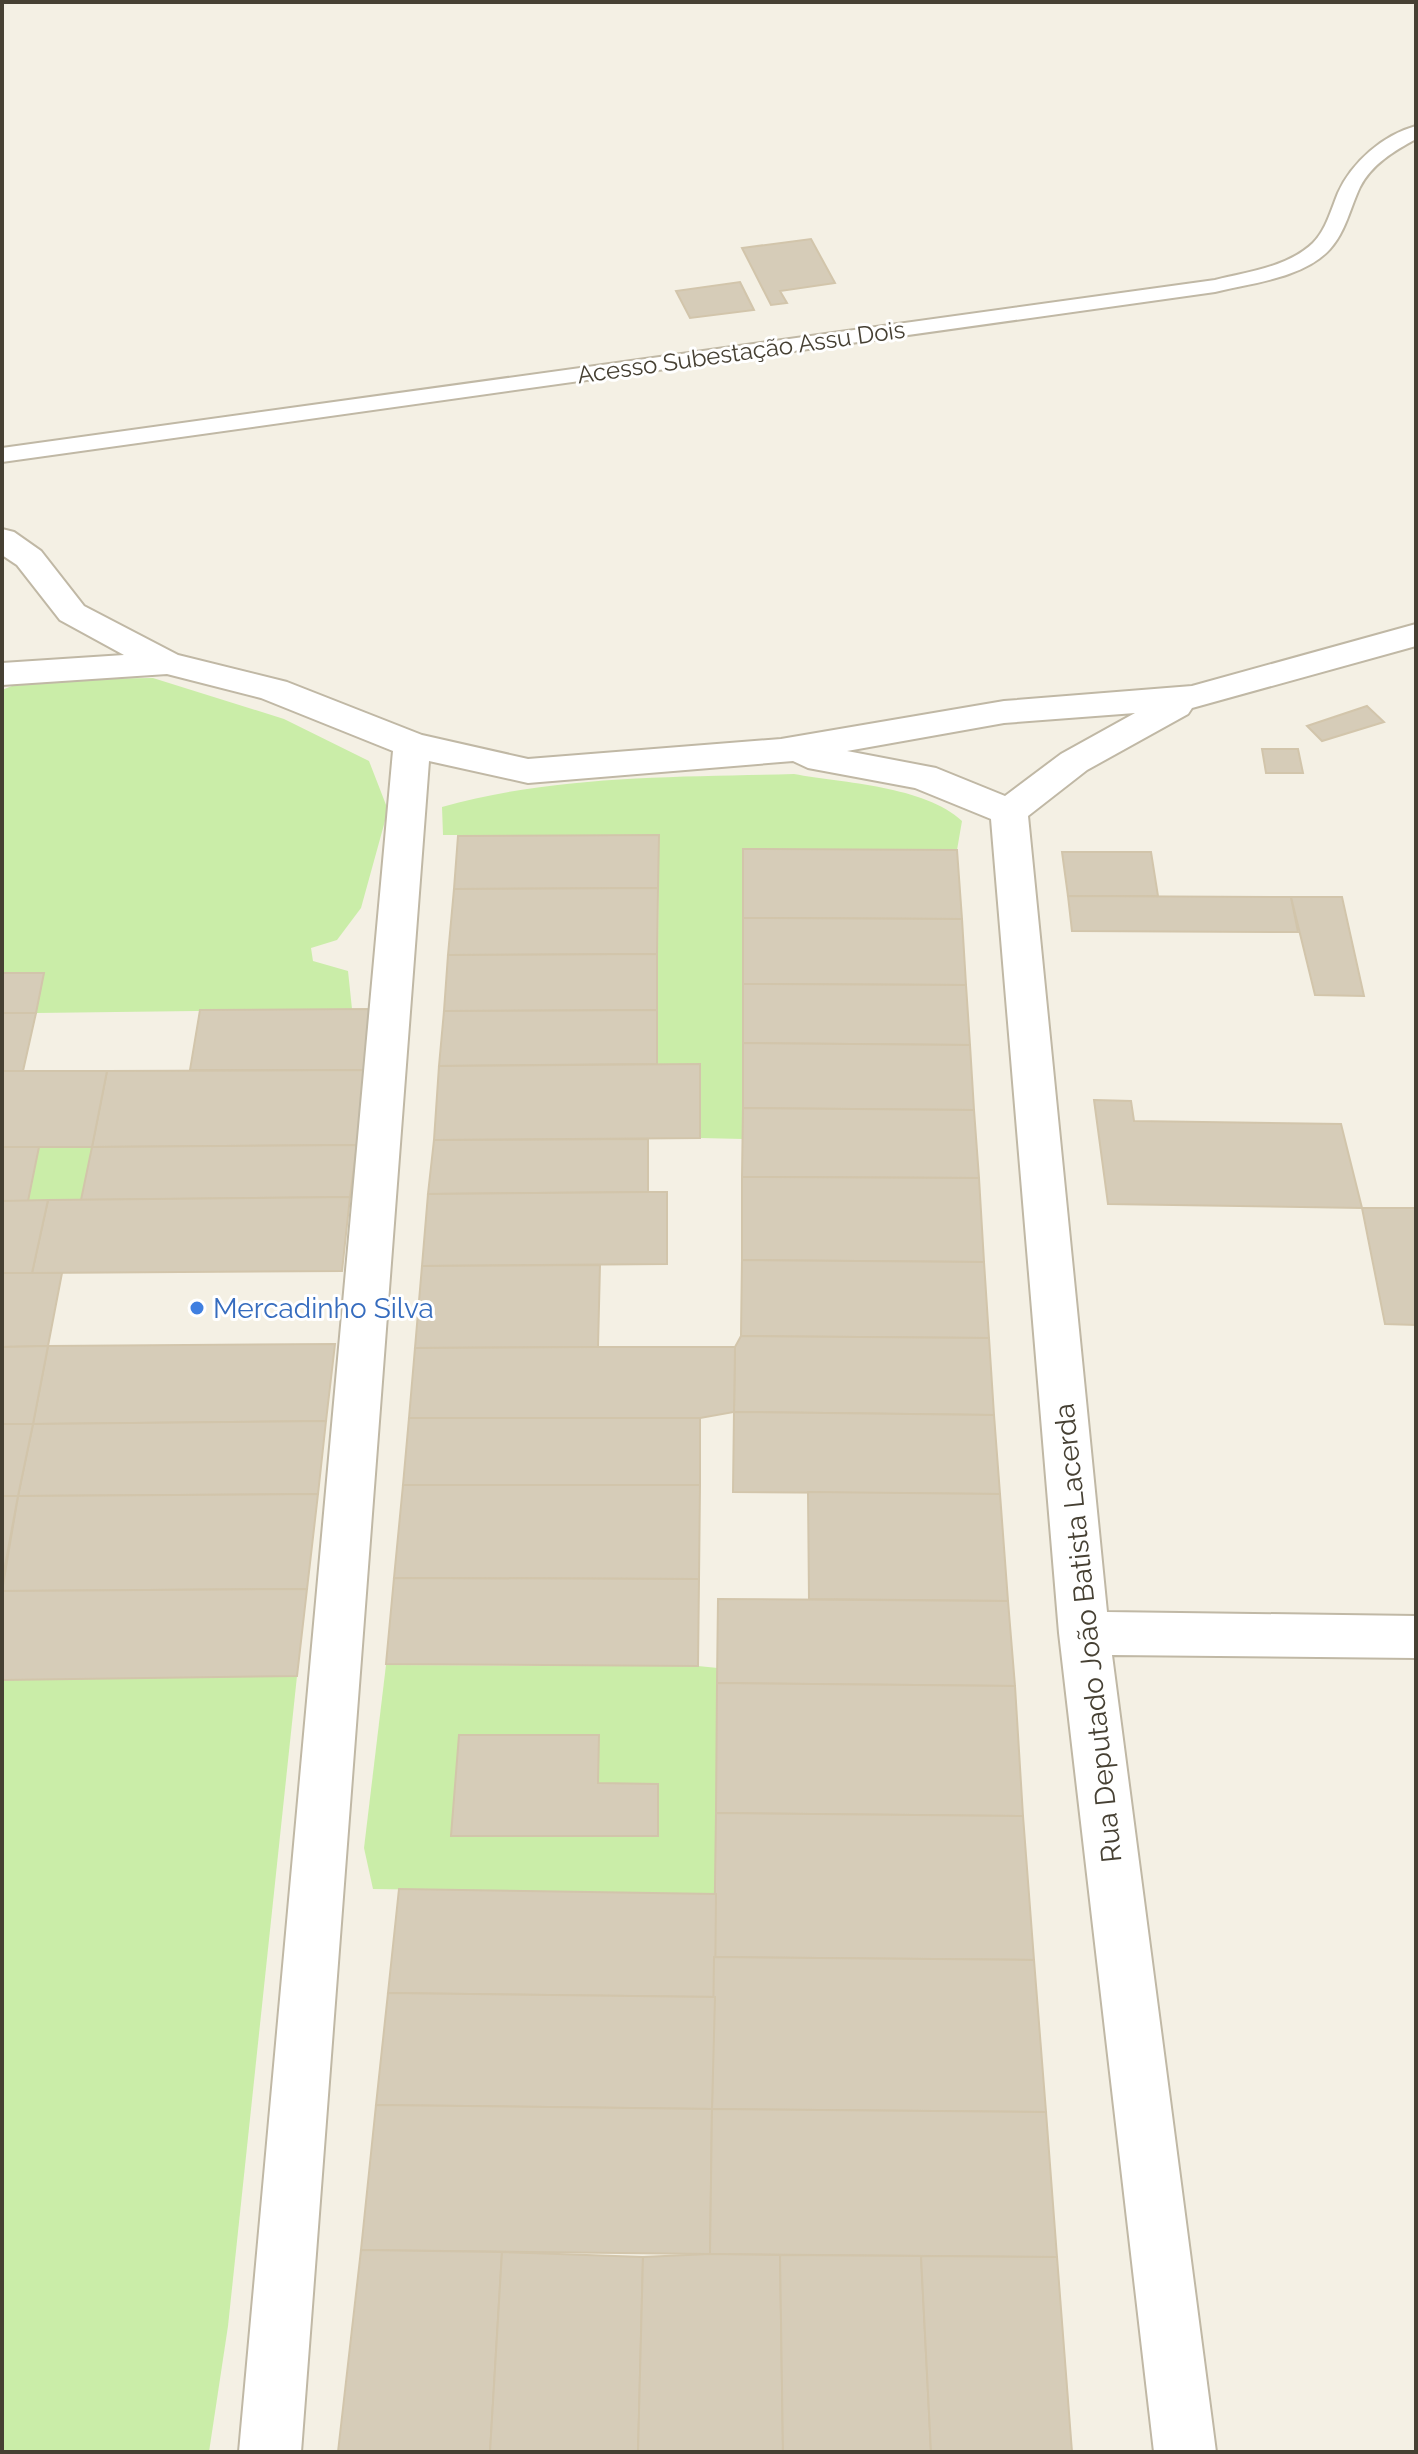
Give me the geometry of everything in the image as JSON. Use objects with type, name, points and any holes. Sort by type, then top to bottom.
[{"type":"street","points":[[2,539],[29,558],[72,613],[167,663],[274,690],[412,745],[528,771],[781,751],[1004,712],[1193,697],[1416,635]]},
{"type":"street","points":[[2,674],[167,663]]},
{"type":"street","points":[[781,751],[923,777],[1009,812],[1074,762],[1193,697]]},
{"type":"street","points":[[270,2452],[412,745]]},
{"type":"street","name":"Rua Deputado João Batista Lacerda","points":[[1009,812],[1084,1633],[1185,2452]]},
{"type":"street","points":[[1084,1633],[1416,1637]]},
{"type":"lane","name":"Acesso Subestação Assu Dois","points":[[2,455],[1215,286],[1283,268],[1317,251],[1334,226],[1356,177],[1388,145],[1416,132]]},
{"type":"green space","points":[[153,678],[284,719],[369,761],[388,810],[361,908],[337,940],[311,948],[313,961],[348,971],[352,1009],[36,1013],[44,973],[2,973],[2,690],[12,686],[83,679]]},
{"type":"green space","points":[[794,774],[882,788],[927,800],[962,821],[957,850],[743,849],[743,1139],[700,1138],[700,1064],[657,1064],[659,835],[443,835],[442,807],[572,783]]},
{"type":"green space","points":[[39,1147],[92,1147],[81,1200],[28,1201]]},
{"type":"green space","points":[[386,1665],[718,1668],[716,1894],[373,1889],[364,1848]]},
{"type":"green space","points":[[297,1676],[228,2326],[209,2452],[2,2452],[2,1680]]},
{"type":"building","points":[[811,239],[835,283],[780,291],[787,303],[771,305],[742,248]]},
{"type":"building","points":[[740,282],[754,310],[690,318],[676,291]]},
{"type":"building","points":[[1367,706],[1384,722],[1322,741],[1307,726]]},
{"type":"building","points":[[1262,749],[1298,749],[1303,773],[1266,773]]},
{"type":"building","points":[[659,835],[658,888],[454,889],[458,836]]},
{"type":"building","points":[[743,849],[957,850],[962,919],[743,918]]},
{"type":"building","points":[[1062,852],[1151,852],[1158,896],[1068,896]]},
{"type":"building","points":[[658,888],[657,954],[448,955],[454,889]]},
{"type":"building","points":[[1068,896],[1291,897],[1298,932],[1072,931]]},
{"type":"building","points":[[1291,897],[1342,897],[1364,996],[1315,995]]},
{"type":"building","points":[[743,918],[962,919],[966,985],[743,984]]},
{"type":"building","points":[[657,954],[657,1010],[444,1011],[448,955]]},
{"type":"building","points":[[2,973],[44,973],[36,1013],[2,1013]]},
{"type":"building","points":[[743,984],[966,985],[970,1045],[743,1043]]},
{"type":"building","points":[[372,1009],[364,1070],[190,1070],[200,1010]]},
{"type":"building","points":[[657,1010],[657,1064],[439,1066],[444,1011]]},
{"type":"building","points":[[2,1013],[36,1013],[23,1071],[2,1071]]},
{"type":"building","points":[[743,1043],[970,1045],[974,1110],[743,1108]]},
{"type":"building","points":[[700,1064],[700,1138],[434,1140],[439,1066]]},
{"type":"building","points":[[364,1070],[357,1145],[92,1147],[107,1071]]},
{"type":"building","points":[[2,1071],[107,1071],[92,1147],[2,1147]]},
{"type":"building","points":[[1094,1100],[1131,1101],[1134,1121],[1341,1124],[1362,1208],[1108,1204]]},
{"type":"building","points":[[743,1108],[974,1110],[979,1178],[742,1177]]},
{"type":"building","points":[[648,1139],[648,1192],[428,1194],[434,1140]]},
{"type":"building","points":[[357,1145],[350,1197],[81,1200],[92,1147]]},
{"type":"building","points":[[2,1147],[39,1147],[28,1201],[2,1201]]},
{"type":"building","points":[[742,1177],[979,1178],[984,1262],[742,1260]]},
{"type":"building","points":[[667,1192],[667,1264],[422,1266],[428,1194]]},
{"type":"building","points":[[350,1197],[342,1271],[32,1273],[48,1200]]},
{"type":"building","points":[[48,1200],[32,1273],[2,1273],[2,1201]]},
{"type":"building","points":[[1362,1208],[1416,1208],[1416,1325],[1385,1324]]},
{"type":"building","points":[[742,1260],[984,1262],[989,1338],[741,1336]]},
{"type":"building","points":[[600,1265],[598,1347],[415,1348],[422,1266]]},
{"type":"building","points":[[2,1273],[62,1273],[48,1346],[2,1347]]},
{"type":"building","points":[[741,1336],[989,1338],[994,1415],[734,1412],[735,1347]]},
{"type":"building","points":[[335,1344],[326,1421],[33,1424],[48,1346]]},
{"type":"building","points":[[48,1346],[33,1424],[2,1424],[2,1347]]},
{"type":"building","points":[[735,1347],[734,1412],[700,1418],[409,1418],[415,1348]]},
{"type":"building","points":[[734,1412],[994,1415],[1000,1494],[733,1492]]},
{"type":"building","points":[[409,1418],[700,1418],[700,1485],[403,1485]]},
{"type":"building","points":[[326,1421],[318,1494],[18,1496],[33,1424]]},
{"type":"building","points":[[2,1424],[33,1424],[18,1496],[2,1496]]},
{"type":"building","points":[[403,1485],[700,1485],[699,1579],[394,1578]]},
{"type":"building","points":[[808,1492],[1000,1494],[1008,1601],[809,1599]]},
{"type":"building","points":[[318,1494],[307,1589],[2,1591],[18,1496]]},
{"type":"building","points":[[2,1496],[18,1496],[2,1582]]},
{"type":"building","points":[[394,1578],[699,1579],[698,1666],[386,1664]]},
{"type":"building","points":[[307,1589],[297,1676],[2,1680],[2,1591]]},
{"type":"building","points":[[718,1599],[1008,1601],[1015,1686],[717,1683]]},
{"type":"building","points":[[717,1683],[1015,1686],[1023,1816],[716,1813]]},
{"type":"building","points":[[459,1735],[599,1735],[598,1783],[658,1784],[658,1836],[451,1836]]},
{"type":"building","points":[[716,1813],[1023,1816],[1034,1960],[714,1957]]},
{"type":"building","points":[[399,1889],[716,1894],[715,1997],[388,1993]]},
{"type":"building","points":[[714,1957],[1034,1960],[1046,2112],[712,2109]]},
{"type":"building","points":[[388,1993],[715,1997],[712,2109],[376,2105]]},
{"type":"building","points":[[376,2105],[712,2109],[710,2254],[361,2250]]},
{"type":"building","points":[[712,2109],[1046,2112],[1057,2257],[710,2254]]},
{"type":"building","points":[[361,2250],[502,2252],[490,2452],[338,2452]]},
{"type":"building","points":[[502,2252],[643,2257],[638,2452],[490,2452]]},
{"type":"building","points":[[780,2255],[783,2452],[638,2452],[643,2257]]},
{"type":"building","points":[[780,2255],[921,2256],[931,2452],[783,2452]]},
{"type":"building","points":[[921,2256],[1057,2257],[1072,2452],[931,2452]]},
{"type":"place","name":"Mercadinho Silva","points":[[197,1308]]}]
